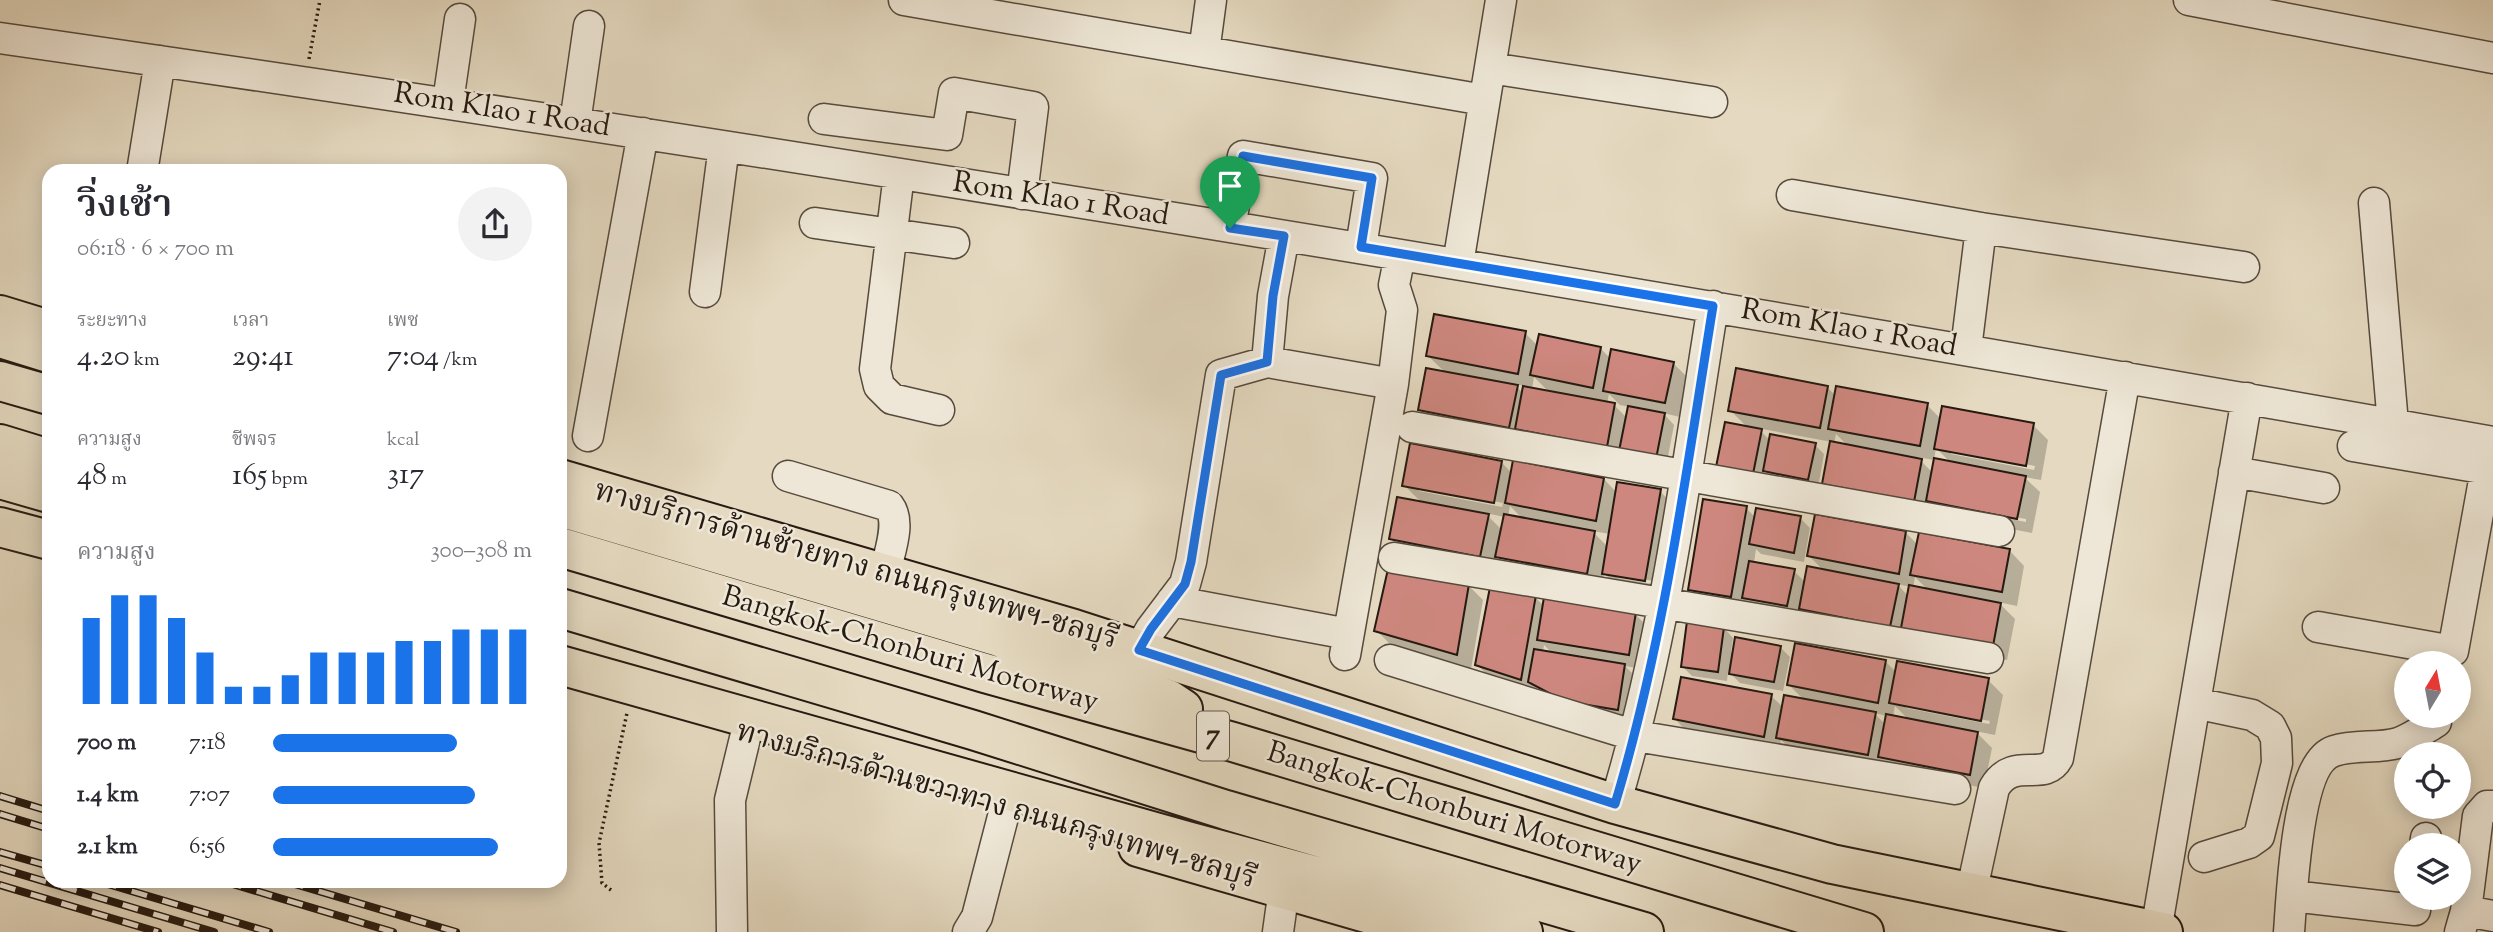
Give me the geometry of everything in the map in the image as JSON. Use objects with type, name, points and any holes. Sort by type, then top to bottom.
[{"type":"main road","points":[[0,315],[42,328]]},
{"type":"main road","points":[[0,338],[42,351]]},
{"type":"main road","points":[[0,381],[42,393]]},
{"type":"main road","points":[[0,444],[42,456]]},
{"type":"main road","points":[[0,480],[42,492]]},
{"type":"main road","name":"ทางบริการด้านซ้ายทาง ถนนกรุงเทพฯ-ชลบุรี","points":[[567,481],[1139,650],[1615,804],[1832,864],[2160,932]]},
{"type":"main road","points":[[0,507],[42,519]]},
{"type":"main road","points":[[567,509],[996,636],[1168,699],[1233,742]]},
{"type":"main road","points":[[0,527],[42,538]]},
{"type":"main road","name":"Bangkok-Chonburi Motorway","points":[[567,549],[972,669],[1233,742],[1864,932]]},
{"type":"main road","name":"Bangkok-Chonburi Motorway","points":[[567,610],[960,726],[1226,810],[1644,932]]},
{"type":"main road","points":[[567,644],[943,755],[1137,805],[1226,810]]},
{"type":"main road","points":[[567,667],[1523,932]]},
{"type":"main road","name":"ทางบริการด้านขวาทาง ถนนกรุงเทพฯ-ชลบุรี","points":[[567,683],[1432,932]]},
{"type":"street","points":[[904,0],[1484,100]]},
{"type":"street","points":[[1204,52],[1211,0]]},
{"type":"street","points":[[1458,264],[1501,0]]},
{"type":"street","points":[[2189,0],[2493,58]]},
{"type":"street","points":[[448,102],[460,19]]},
{"type":"street","points":[[575,123],[589,26]]},
{"type":"street","name":"Rom Klao 1 Road","points":[[0,38],[448,102],[1361,247],[1713,306],[2393,424],[2491,456]]},
{"type":"street","points":[[143,164],[160,61]]},
{"type":"street","points":[[1490,68],[1712,102]]},
{"type":"street","points":[[824,119],[947,135],[954,93],[1033,107],[1022,194]]},
{"type":"street","points":[[588,436],[643,133]]},
{"type":"street","points":[[705,292],[724,146]]},
{"type":"street","points":[[1230,228],[1243,156],[1372,178],[1361,247]]},
{"type":"street","points":[[899,174],[875,369],[879,386],[892,399],[939,410]]},
{"type":"street","points":[[1792,195],[1981,228],[2244,267]]},
{"type":"street","points":[[2374,203],[2393,424]]},
{"type":"street","points":[[815,223],[954,243]]},
{"type":"street","points":[[1966,349],[1981,228]]},
{"type":"street","points":[[1267,362],[1273,296],[1284,236]]},
{"type":"street","points":[[1172,601],[1347,645],[1393,384],[1402,310],[1394,285],[1400,255]]},
{"type":"street","points":[[1615,804],[1636,736],[1664,603],[1713,306]]},
{"type":"street","points":[[1139,650],[1151,629],[1185,584],[1191,562],[1221,375],[1267,362],[1393,384]]},
{"type":"street","points":[[1971,894],[1994,788],[2001,776],[2013,770],[2046,769],[2055,764],[2058,758],[2125,377]]},
{"type":"street","points":[[2160,932],[2195,703],[2248,398]]},
{"type":"street","points":[[1412,427],[1999,531]]},
{"type":"street","points":[[2318,627],[2453,651],[2491,456],[2353,446]]},
{"type":"street","points":[[2234,472],[2324,488]]},
{"type":"street","points":[[788,476],[889,506],[894,512],[895,522],[885,574]]},
{"type":"street","points":[[1394,558],[1987,658]]},
{"type":"street","points":[[1390,660],[1636,736],[1955,789]]},
{"type":"street","points":[[2195,703],[2252,715],[2270,726],[2276,738],[2277,763],[2259,836],[2249,843],[2204,857]]},
{"type":"street","points":[[2290,932],[2295,859],[2313,771],[2321,759],[2336,750],[2400,743],[2425,728]]},
{"type":"street","points":[[732,932],[730,800],[746,734]]},
{"type":"street","points":[[2473,920],[2478,816],[2487,806],[2493,807]]},
{"type":"street","points":[[968,932],[977,917],[1005,808]]},
{"type":"street","points":[[1278,932],[1284,889]]},
{"type":"street","points":[[2292,896],[2394,908]]},
{"type":"path","points":[[305,82],[320,0]]},
{"type":"path","points":[[611,890],[602,883],[599,843],[629,701]]},
{"type":"building","points":[[1434,314],[1526,331],[1518,374],[1426,356]]},
{"type":"building","points":[[1539,334],[1601,347],[1593,388],[1530,375]]},
{"type":"building","points":[[1611,349],[1674,362],[1665,403],[1603,391]]},
{"type":"building","points":[[1426,368],[1518,385],[1509,428],[1418,410]]},
{"type":"building","points":[[1736,368],[1828,386],[1820,428],[1728,411]]},
{"type":"building","points":[[1523,386],[1615,403],[1607,447],[1515,429]]},
{"type":"building","points":[[1836,386],[1928,403],[1920,446],[1828,429]]},
{"type":"building","points":[[1628,406],[1665,413],[1656,459],[1619,451]]},
{"type":"building","points":[[1942,406],[2034,423],[2026,466],[1934,449]]},
{"type":"building","points":[[1725,422],[1762,429],[1753,474],[1716,467]]},
{"type":"building","points":[[1770,434],[1816,443],[1808,480],[1763,471]]},
{"type":"building","points":[[1830,441],[1922,459],[1914,502],[1822,484]]},
{"type":"building","points":[[1410,443],[1502,461],[1494,503],[1402,486]]},
{"type":"building","points":[[1934,458],[2026,476],[2017,519],[1926,501]]},
{"type":"building","points":[[1513,460],[1604,478],[1596,521],[1505,503]]},
{"type":"building","points":[[1617,482],[1661,489],[1645,581],[1602,574]]},
{"type":"building","points":[[1397,497],[1489,514],[1480,557],[1389,539]]},
{"type":"building","points":[[1703,499],[1747,506],[1731,597],[1688,590]]},
{"type":"building","points":[[1756,508],[1801,516],[1794,553],[1749,544]]},
{"type":"building","points":[[1504,514],[1595,531],[1587,574],[1495,557]]},
{"type":"building","points":[[1815,514],[1906,531],[1899,574],[1807,556]]},
{"type":"building","points":[[1919,532],[2010,549],[2002,592],[1910,575]]},
{"type":"building","points":[[1749,561],[1795,569],[1787,606],[1742,598]]},
{"type":"building","points":[[1807,566],[1899,584],[1890,627],[1799,609]]},
{"type":"building","points":[[1388,569],[1469,584],[1457,655],[1374,631]]},
{"type":"building","points":[[1909,585],[2001,603],[1993,646],[1901,628]]},
{"type":"building","points":[[1490,587],[1536,595],[1521,680],[1475,665]]},
{"type":"building","points":[[1544,597],[1636,612],[1629,655],[1537,640]]},
{"type":"building","points":[[1687,621],[1724,627],[1718,672],[1681,667]]},
{"type":"building","points":[[1735,637],[1781,646],[1774,682],[1729,674]]},
{"type":"building","points":[[1795,643],[1886,660],[1878,703],[1787,685]]},
{"type":"building","points":[[1534,649],[1625,664],[1618,710],[1564,701],[1528,682]]},
{"type":"building","points":[[1897,661],[1989,678],[1981,721],[1889,703]]},
{"type":"building","points":[[1681,677],[1772,694],[1764,737],[1673,719]]},
{"type":"building","points":[[1784,695],[1876,712],[1868,755],[1776,738]]},
{"type":"building","points":[[1886,714],[1978,732],[1970,775],[1878,757]]},
{"type":"railway","points":[[0,796],[42,809]]},
{"type":"railway","points":[[0,814],[42,827]]},
{"type":"railway","points":[[0,852],[42,864]]},
{"type":"railway","points":[[0,868],[42,881]]},
{"type":"railway","points":[[0,885],[158,932]]},
{"type":"railway","points":[[67,888],[214,932]]},
{"type":"railway","points":[[121,888],[269,932]]},
{"type":"railway","points":[[246,888],[393,932]]},
{"type":"railway","points":[[308,888],[456,932]]},
{"type":"route","points":[[1243,156],[1372,178],[1361,247],[1713,306],[1664,603],[1636,736],[1615,804],[1139,650],[1151,629],[1185,584],[1191,562],[1221,375],[1267,362],[1273,296],[1284,236],[1230,228],[1243,156]]}]
